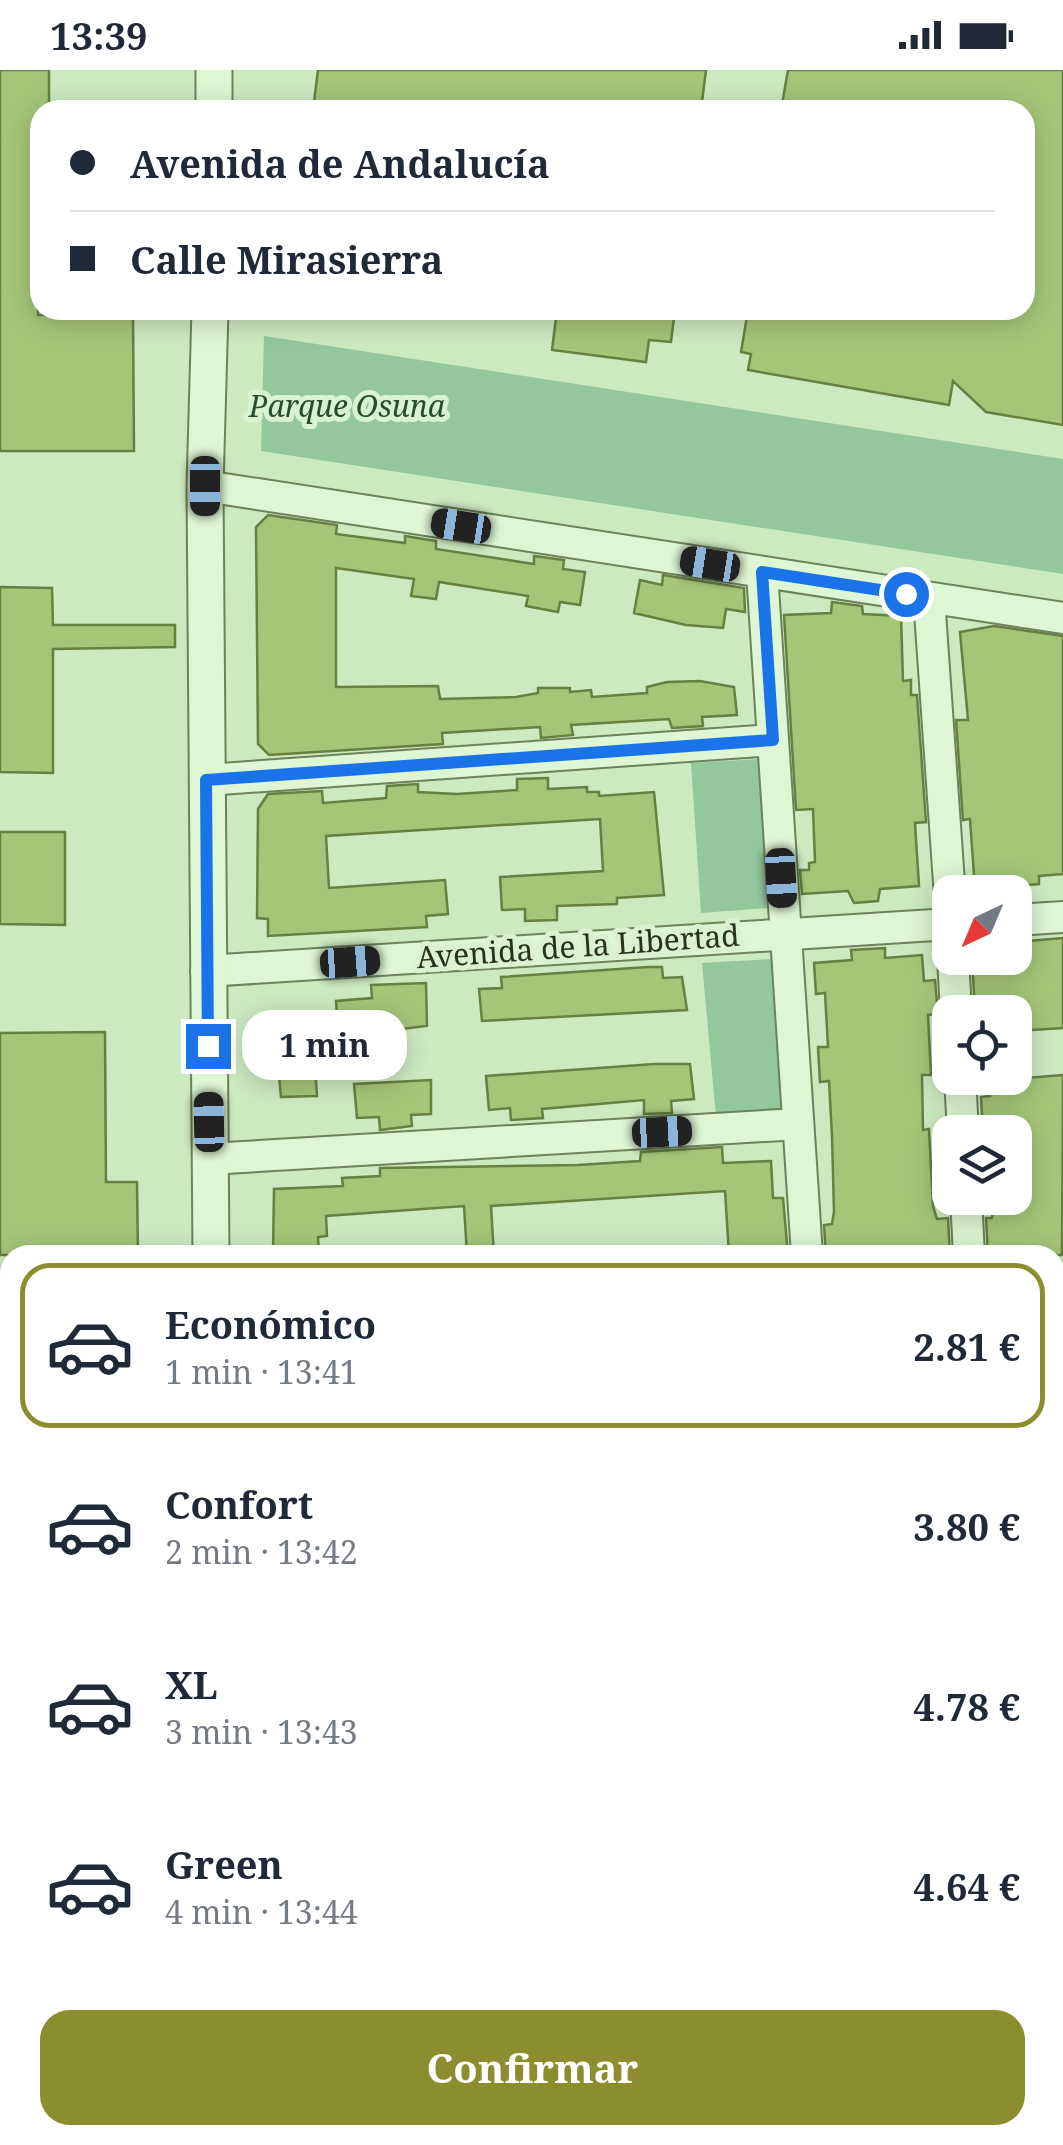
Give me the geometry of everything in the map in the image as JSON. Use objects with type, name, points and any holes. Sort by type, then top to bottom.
[{"type":"street","points":[[214,70],[214,100]]},
{"type":"street","points":[[210,320],[205,486],[211,1245]]},
{"type":"street","points":[[205,486],[1063,618]]},
{"type":"street","points":[[762,572],[806,1245]]},
{"type":"street","points":[[929,598],[948,875]]},
{"type":"street","points":[[206,780],[773,740]]},
{"type":"street","points":[[1032,919],[1063,917]]},
{"type":"street","name":"Avenida de la Libertad","points":[[206,971],[932,925]]},
{"type":"street","points":[[209,1159],[798,1124]]},
{"type":"street","points":[[967,1215],[968,1245]]},
{"type":"green space","name":"Parque Osuna","points":[[264,336],[1063,459],[1063,574],[261,451]]},
{"type":"green space","points":[[759,759],[769,908],[701,913],[691,763]]},
{"type":"green space","points":[[772,959],[786,1111],[716,1117],[702,963]]},
{"type":"building","points":[[0,70],[49,70],[49,100],[30,100],[30,320],[133,320],[134,451],[0,451]]},
{"type":"building","points":[[318,70],[706,70],[702,100],[314,100]]},
{"type":"building","points":[[788,70],[1063,70],[1063,425],[986,412],[953,381],[949,405],[748,370],[751,354],[741,352],[746,320],[1035,320],[1035,100],[783,100]]},
{"type":"building","points":[[556,320],[674,320],[671,342],[649,340],[646,362],[552,350]]},
{"type":"building","points":[[268,515],[337,525],[336,534],[405,543],[405,536],[436,541],[436,549],[534,564],[534,556],[564,560],[563,569],[585,572],[580,605],[560,602],[558,612],[526,606],[528,596],[439,582],[436,599],[411,596],[414,579],[336,568],[336,687],[438,686],[440,699],[516,697],[538,693],[538,688],[570,688],[570,692],[591,690],[592,697],[647,693],[647,687],[667,682],[700,681],[734,687],[737,715],[702,717],[703,726],[672,728],[669,719],[571,725],[573,735],[541,738],[540,727],[442,733],[443,744],[269,755],[258,744],[256,527]]},
{"type":"building","points":[[663,575],[744,588],[745,612],[726,609],[723,628],[686,625],[634,613],[640,580],[662,585]]},
{"type":"building","points":[[0,587],[52,588],[53,625],[175,625],[175,647],[53,649],[53,773],[0,772]]},
{"type":"building","points":[[832,602],[862,606],[863,614],[901,616],[903,681],[911,680],[911,695],[917,695],[926,822],[915,823],[919,886],[880,889],[878,901],[854,903],[848,891],[802,894],[800,870],[809,870],[809,863],[815,862],[813,809],[796,810],[784,615],[831,613]]},
{"type":"building","points":[[994,626],[1063,636],[1063,874],[1039,876],[1039,884],[1032,885],[1032,875],[974,875],[970,819],[963,820],[956,720],[968,720],[960,632]]},
{"type":"building","points":[[548,778],[548,789],[587,787],[587,792],[599,792],[599,796],[654,792],[664,895],[617,898],[617,904],[557,906],[557,920],[525,921],[525,909],[502,910],[500,877],[603,871],[600,819],[326,836],[329,888],[445,880],[448,914],[426,916],[427,927],[268,936],[268,919],[257,918],[258,809],[268,794],[322,791],[323,803],[386,798],[387,786],[418,784],[418,792],[457,794],[517,790],[517,779]]},
{"type":"building","points":[[0,832],[65,832],[65,925],[0,924]]},
{"type":"building","points":[[1063,938],[1063,1028],[1032,1030],[1032,995],[974,995],[973,975],[1032,975],[1032,941]]},
{"type":"building","points":[[885,948],[885,958],[922,955],[924,981],[935,980],[936,995],[932,995],[932,1015],[928,1015],[931,1075],[922,1075],[923,1130],[929,1129],[932,1215],[937,1219],[948,1218],[949,1245],[825,1245],[824,1225],[832,1224],[834,1212],[832,1136],[829,1081],[820,1082],[818,1047],[828,1047],[825,993],[816,994],[814,963],[852,960],[851,950]]},
{"type":"building","points":[[662,967],[663,978],[682,977],[687,1010],[482,1021],[479,989],[502,988],[501,977]]},
{"type":"building","points":[[426,983],[427,1026],[375,1032],[375,1028],[338,1030],[336,1001],[372,998],[371,985]]},
{"type":"building","points":[[312,1021],[317,1096],[281,1097],[279,1076],[269,1077],[267,1046],[278,1044],[276,1022]]},
{"type":"building","points":[[105,1032],[106,1182],[137,1182],[138,1245],[0,1245],[0,1033]]},
{"type":"building","points":[[690,1064],[694,1099],[671,1101],[672,1113],[644,1114],[644,1100],[542,1109],[543,1118],[511,1120],[510,1108],[489,1110],[486,1076]]},
{"type":"building","points":[[1063,1075],[1062,1245],[987,1245],[986,1218],[1032,1215],[1032,1115],[982,1115],[981,1097],[1032,1095],[1032,1077]]},
{"type":"building","points":[[431,1080],[431,1114],[411,1115],[412,1126],[380,1130],[379,1117],[357,1118],[354,1084]]},
{"type":"building","points":[[722,1147],[723,1163],[771,1161],[773,1198],[783,1198],[787,1245],[728,1245],[725,1191],[491,1206],[493,1245],[466,1245],[464,1206],[326,1216],[327,1236],[318,1237],[318,1245],[273,1245],[274,1189],[343,1186],[342,1178],[380,1176],[380,1168],[578,1165],[640,1161],[641,1152]]},
{"type":"route","points":[[208,1046],[206,780],[773,740],[762,572],[906,594]]}]
